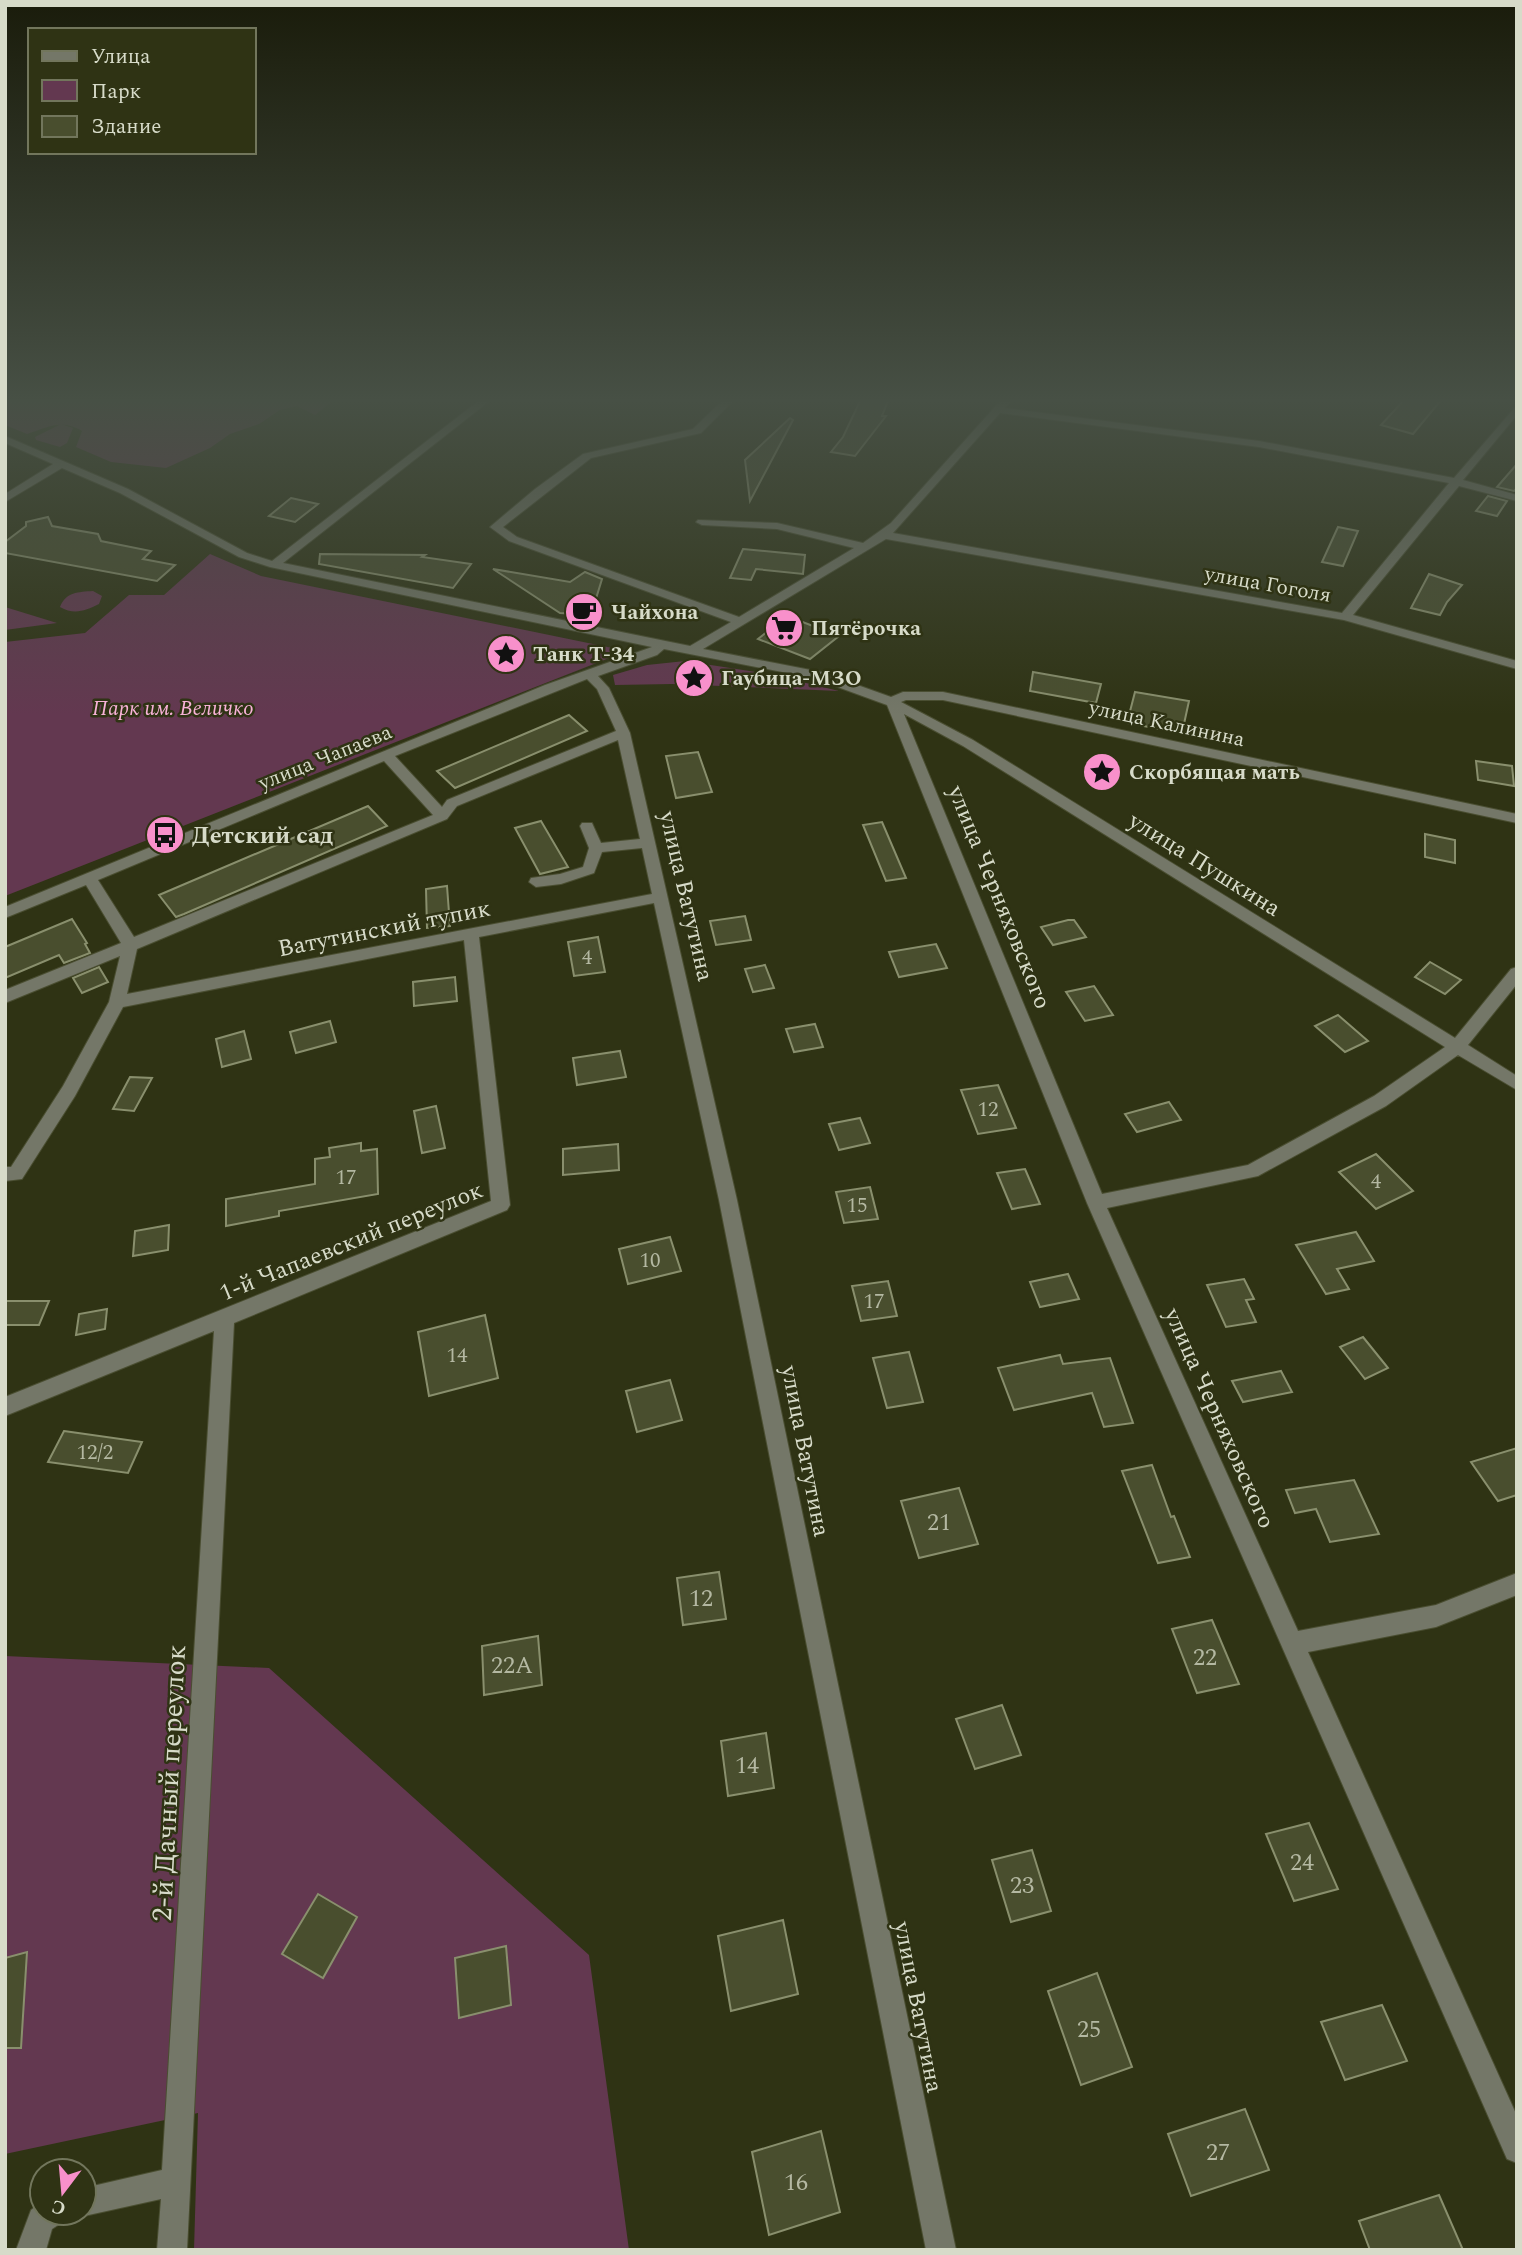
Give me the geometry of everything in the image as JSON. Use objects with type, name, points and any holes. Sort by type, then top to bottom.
[{"type":"street","name":"улица Пушкина","points":[[149,504],[243,555],[274,565],[816,675],[862,688],[968,743],[1517,1084]]},
{"type":"street","points":[[274,565],[352,504]]},
{"type":"street","points":[[523,504],[496,527],[513,540],[740,621]]},
{"type":"street","points":[[691,651],[884,535],[912,504]]},
{"type":"street","points":[[1345,617],[1438,504]]},
{"type":"street","points":[[702,522],[778,526],[865,547]]},
{"type":"street","name":"улица Гоголя","points":[[884,535],[1345,617],[1517,666]]},
{"type":"street","name":"улица Чапаева","points":[[5,913],[386,755],[589,674],[653,652],[661,645]]},
{"type":"street","name":"улица Ватутина","points":[[589,674],[603,688],[623,733],[728,1200],[941,2250]]},
{"type":"street","name":"улица Калинина","points":[[892,702],[902,696],[943,696],[1517,820]]},
{"type":"street","name":"улица Черняховского","points":[[892,702],[1096,1203],[1517,2149]]},
{"type":"street","points":[[5,997],[442,816],[452,803],[623,733]]},
{"type":"street","points":[[386,755],[442,816]]},
{"type":"street","points":[[536,882],[561,879],[589,870],[596,848],[587,825]]},
{"type":"street","points":[[596,848],[648,843]]},
{"type":"street","points":[[5,1174],[16,1174],[69,1091],[117,1002],[130,944],[89,878]]},
{"type":"street","name":"Ватутинский тупик","points":[[117,1002],[660,897]]},
{"type":"street","name":"1-й Чапаевский переулок","points":[[5,1407],[501,1205],[471,935]]},
{"type":"street","points":[[1096,1203],[1252,1171],[1380,1101],[1457,1047],[1517,973]]},
{"type":"street","name":"2-й Дачный переулок","points":[[172,2250],[223,1320]]},
{"type":"street","points":[[1292,1644],[1436,1616],[1517,1584]]},
{"type":"street","points":[[98,2199],[176,2181]]},
{"type":"street","points":[[31,2250],[39,2227]]},
{"type":"green space","name":"Парк им. Величко","points":[[210,554],[261,576],[627,651],[5,896],[5,642],[85,633],[129,595],[164,595]]},
{"type":"green space","points":[[93,591],[102,596],[99,604],[89,609],[70,611],[60,607],[69,596]]},
{"type":"green space","points":[[5,607],[57,623],[5,630]]},
{"type":"green space","points":[[685,661],[769,674],[839,691],[672,684],[615,685],[613,675],[647,665]]},
{"type":"green space","points":[[5,1656],[269,1668],[589,1955],[629,2250],[194,2250],[198,2113],[5,2154]]},
{"type":"building","points":[[283,504],[318,504],[295,522],[269,516]]},
{"type":"building","points":[[1481,504],[1505,504],[1497,516],[1476,511]]},
{"type":"building","points":[[48,517],[52,526],[98,534],[101,541],[151,551],[143,559],[175,565],[157,581],[5,553],[5,542],[26,526],[26,522]]},
{"type":"building","points":[[1338,527],[1358,531],[1343,566],[1322,562]]},
{"type":"building","points":[[743,549],[805,555],[803,574],[756,569],[751,580],[730,578]]},
{"type":"building","points":[[320,554],[425,555],[422,557],[471,564],[453,588],[319,564]]},
{"type":"building","points":[[493,569],[570,582],[585,572],[602,579],[591,615],[560,613]]},
{"type":"building","points":[[1429,574],[1462,585],[1440,615],[1411,608]]},
{"type":"building","points":[[787,616],[839,636],[810,659],[758,639]]},
{"type":"building","points":[[1033,672],[1101,684],[1096,703],[1030,691]]},
{"type":"building","points":[[1135,692],[1189,701],[1182,733],[1127,723]]},
{"type":"building","points":[[569,715],[587,731],[455,788],[437,771]]},
{"type":"building","points":[[698,752],[712,792],[676,798],[666,756]]},
{"type":"building","points":[[1476,761],[1512,766],[1514,786],[1478,780]]},
{"type":"building","points":[[368,806],[387,826],[176,917],[159,895]]},
{"type":"building","points":[[541,821],[568,867],[540,874],[515,828]]},
{"type":"building","points":[[882,822],[906,878],[886,881],[863,825]]},
{"type":"building","points":[[1425,834],[1455,840],[1455,863],[1425,857]]},
{"type":"building","points":[[447,886],[450,926],[427,928],[426,889]]},
{"type":"building","points":[[745,916],[751,940],[716,945],[710,921]]},
{"type":"building","points":[[72,919],[90,953],[64,963],[59,955],[5,978],[5,947]]},
{"type":"building","points":[[1074,920],[1086,937],[1053,945],[1041,927]]},
{"type":"building","points":[[598,937],[605,972],[574,976],[568,942]]},
{"type":"building","points":[[936,944],[947,968],[899,977],[889,952]]},
{"type":"building","points":[[1430,962],[1461,980],[1445,994],[1415,977]]},
{"type":"building","points":[[765,965],[774,988],[753,992],[745,969]]},
{"type":"building","points":[[99,967],[108,982],[82,993],[73,978]]},
{"type":"building","points":[[455,977],[457,1001],[414,1006],[413,982]]},
{"type":"building","points":[[1094,986],[1113,1015],[1085,1021],[1066,992]]},
{"type":"building","points":[[1338,1015],[1368,1041],[1345,1052],[1315,1026]]},
{"type":"building","points":[[330,1021],[336,1042],[296,1053],[290,1032]]},
{"type":"building","points":[[815,1024],[823,1047],[794,1052],[786,1029]]},
{"type":"building","points":[[244,1031],[251,1059],[222,1067],[216,1039]]},
{"type":"building","points":[[620,1051],[626,1077],[577,1085],[573,1058]]},
{"type":"building","points":[[130,1077],[152,1078],[134,1111],[113,1109]]},
{"type":"building","points":[[998,1085],[1016,1128],[978,1134],[961,1090]]},
{"type":"building","points":[[1169,1102],[1181,1120],[1137,1132],[1125,1114]]},
{"type":"building","points":[[436,1106],[445,1148],[422,1153],[414,1111]]},
{"type":"building","points":[[860,1118],[870,1143],[839,1150],[829,1124]]},
{"type":"building","points":[[361,1143],[361,1151],[377,1149],[378,1194],[279,1211],[279,1216],[226,1226],[226,1199],[315,1184],[315,1159],[330,1157],[329,1148]]},
{"type":"building","points":[[618,1144],[619,1170],[563,1175],[563,1149]]},
{"type":"building","points":[[1376,1154],[1413,1191],[1376,1209],[1339,1172]]},
{"type":"building","points":[[1025,1169],[1040,1204],[1012,1209],[997,1173]]},
{"type":"building","points":[[870,1187],[878,1219],[844,1223],[836,1192]]},
{"type":"building","points":[[169,1225],[168,1250],[133,1256],[135,1231]]},
{"type":"building","points":[[1356,1232],[1374,1261],[1337,1269],[1349,1289],[1326,1294],[1296,1245]]},
{"type":"building","points":[[670,1237],[681,1271],[628,1284],[619,1249]]},
{"type":"building","points":[[1068,1274],[1079,1299],[1040,1307],[1030,1282]]},
{"type":"building","points":[[1244,1279],[1254,1299],[1246,1300],[1256,1322],[1226,1327],[1207,1285]]},
{"type":"building","points":[[888,1281],[897,1316],[861,1321],[852,1286]]},
{"type":"building","points":[[5,1301],[49,1301],[39,1325],[5,1325]]},
{"type":"building","points":[[107,1309],[105,1329],[76,1335],[79,1314]]},
{"type":"building","points":[[485,1315],[498,1378],[429,1396],[418,1332]]},
{"type":"building","points":[[1363,1337],[1388,1368],[1365,1379],[1340,1347]]},
{"type":"building","points":[[909,1352],[923,1402],[887,1408],[873,1358]]},
{"type":"building","points":[[1060,1355],[1063,1364],[1110,1358],[1133,1423],[1104,1427],[1092,1393],[1014,1410],[998,1368]]},
{"type":"building","points":[[1281,1371],[1292,1392],[1243,1402],[1232,1381]]},
{"type":"building","points":[[670,1380],[682,1420],[637,1432],[626,1391]]},
{"type":"building","points":[[64,1431],[142,1442],[128,1473],[48,1462]]},
{"type":"building","points":[[1517,1448],[1517,1495],[1498,1501],[1471,1462]]},
{"type":"building","points":[[1152,1465],[1171,1517],[1174,1516],[1190,1557],[1158,1563],[1122,1471]]},
{"type":"building","points":[[1354,1480],[1379,1534],[1330,1542],[1316,1509],[1295,1513],[1286,1490]]},
{"type":"building","points":[[959,1488],[978,1544],[919,1558],[901,1501]]},
{"type":"building","points":[[719,1572],[726,1619],[683,1625],[677,1578]]},
{"type":"building","points":[[1212,1620],[1239,1684],[1197,1693],[1172,1629]]},
{"type":"building","points":[[538,1636],[542,1685],[484,1695],[482,1646]]},
{"type":"building","points":[[1002,1705],[1021,1755],[975,1769],[956,1719]]},
{"type":"building","points":[[766,1733],[774,1788],[728,1796],[721,1741]]},
{"type":"building","points":[[1309,1823],[1338,1889],[1294,1901],[1266,1834]]},
{"type":"building","points":[[1032,1850],[1051,1911],[1011,1922],[992,1860]]},
{"type":"building","points":[[318,1894],[357,1917],[323,1978],[282,1954]]},
{"type":"building","points":[[783,1920],[798,1994],[731,2011],[718,1936]]},
{"type":"building","points":[[506,1946],[511,2005],[459,2018],[455,1958]]},
{"type":"building","points":[[27,1952],[21,2048],[5,2048],[5,1958]]},
{"type":"building","points":[[1097,1973],[1132,2067],[1081,2085],[1048,1991]]},
{"type":"building","points":[[1382,2005],[1407,2061],[1345,2080],[1321,2022]]},
{"type":"building","points":[[1245,2109],[1269,2170],[1191,2196],[1168,2134]]},
{"type":"building","points":[[821,2131],[840,2212],[769,2235],[752,2152]]},
{"type":"building","points":[[1439,2195],[1463,2250],[1370,2250],[1359,2221]]},
{"type":"place","name":"Чайхона","points":[[584,612]]},
{"type":"place","name":"Пятёрочка","points":[[784,628]]},
{"type":"place","name":"Танк Т-34","points":[[506,654]]},
{"type":"place","name":"Гаубица-МЗО","points":[[694,678]]},
{"type":"place","name":"Скорбящая мать","points":[[1102,772]]},
{"type":"place","name":"Детский сад","points":[[165,835]]}]
